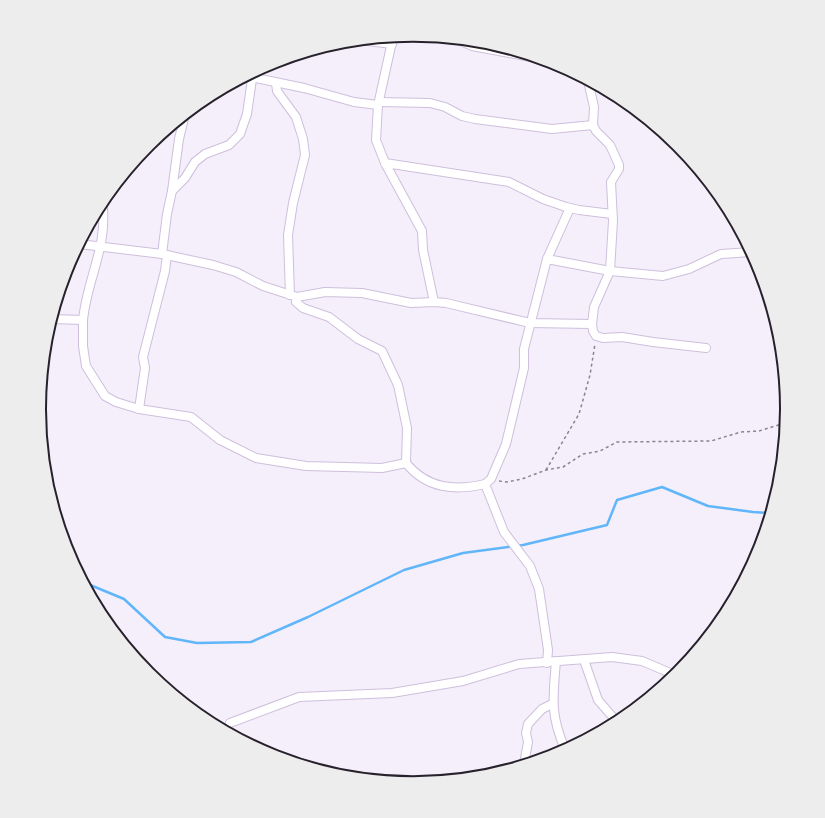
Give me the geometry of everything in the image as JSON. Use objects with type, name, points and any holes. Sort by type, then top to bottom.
[{"type":"street","points":[[391,43],[378,104],[376,140],[385,163],[422,231],[423,250],[434,302]]},
{"type":"street","points":[[257,77],[276,83],[304,88],[354,102],[378,104],[430,103],[445,107],[462,116],[475,120],[552,129],[593,125]]},
{"type":"street","points":[[172,190],[185,178],[195,162],[205,154],[228,145],[240,134],[247,114],[251,79]]},
{"type":"street","points":[[276,83],[278,91],[296,117],[303,139],[305,155],[293,203],[288,235],[293,296],[296,302],[303,308],[329,316],[358,339],[378,348],[384,355],[398,385],[407,428],[406,464],[412,471],[424,480],[447,488],[462,489],[488,482],[502,457],[522,375],[524,349],[547,259],[570,208]]},
{"type":"street","points":[[590,88],[594,107],[593,125],[596,131],[610,145],[619,165],[619,169],[612,182],[610,271],[594,307],[592,324],[596,336],[603,338],[622,336],[653,342],[706,348]]},
{"type":"street","points":[[139,409],[145,368],[143,357],[164,255],[167,214],[183,123]]},
{"type":"street","points":[[385,163],[509,182],[543,199],[570,208],[612,214]]},
{"type":"street","points":[[104,210],[105,215],[101,247],[83,320],[82,346],[86,366],[105,396],[116,402],[139,409],[191,417],[220,440],[256,458],[306,466],[382,468],[406,464]]},
{"type":"street","points":[[84,245],[164,255],[236,272],[263,286],[293,296],[325,292],[379,296],[411,303],[434,302],[473,308],[530,323],[592,324]]},
{"type":"street","points":[[547,259],[610,271],[663,276],[689,269],[721,254],[744,252]]},
{"type":"street","points":[[57,319],[83,320]]},
{"type":"street","points":[[488,482],[504,532],[530,566],[538,589],[548,650],[547,663]]},
{"type":"street","points":[[230,723],[299,697],[392,694],[463,681],[519,664],[612,657],[642,661],[668,672]]},
{"type":"street","points":[[584,660],[598,700],[612,717]]},
{"type":"street","points":[[556,661],[552,704],[558,732],[563,744]]},
{"type":"street","points":[[525,758],[528,742],[526,733],[528,724],[542,709],[552,704]]},
{"type":"path","points":[[546,470],[579,414],[590,375],[596,336]]},
{"type":"path","points":[[488,482],[507,482],[522,479],[546,470],[563,467],[583,454],[600,451],[617,442],[711,440],[741,432],[759,431],[779,425]]},
{"type":"waterway","points":[[91,585],[124,599],[165,637],[197,643],[251,642],[308,617],[404,570],[463,553],[523,545],[607,525],[617,500],[662,487],[708,506],[764,513]]}]
